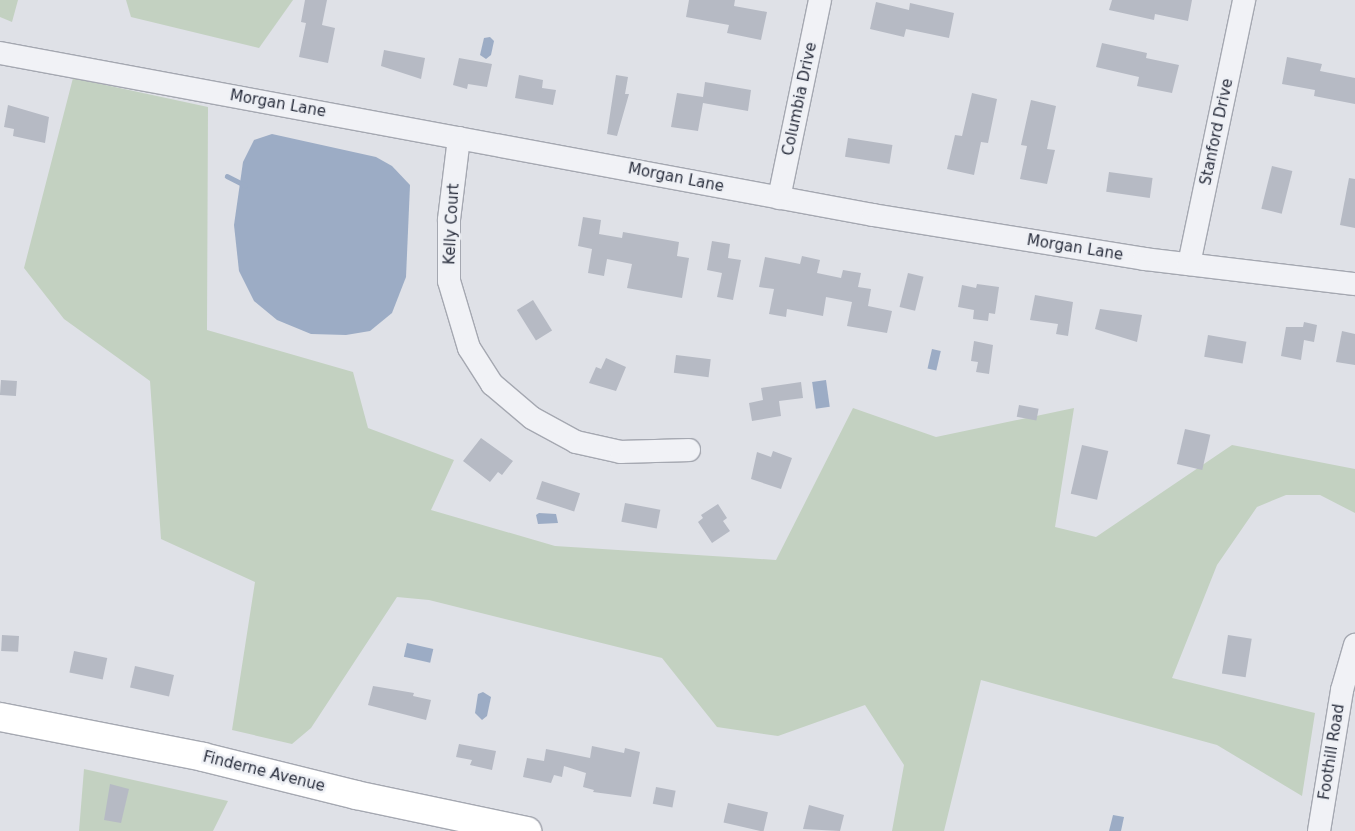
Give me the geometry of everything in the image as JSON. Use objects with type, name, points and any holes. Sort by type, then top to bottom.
[{"type":"main road","name":"Finderne Avenue","points":[[0,717],[238,765],[471,825],[527,831]]},
{"type":"street","name":"Columbia Drive","points":[[779,198],[820,0]]},
{"type":"street","name":"Stanford Drive","points":[[1189,264],[1244,0]]},
{"type":"street","name":"Morgan Lane","points":[[0,53],[779,198],[1189,264],[1355,284]]},
{"type":"street","name":"Kelly Court","points":[[459,138],[449,220],[449,281],[469,348],[492,384],[532,418],[576,442],[621,452],[689,450]]},
{"type":"street","name":"Foothill Road","points":[[1319,831],[1342,690],[1355,645]]},
{"type":"green space","points":[[0,0],[18,0],[12,22],[0,17]]},
{"type":"green space","points":[[126,0],[293,0],[259,48],[131,17]]},
{"type":"green space","points":[[73,78],[208,107],[207,330],[353,372],[368,428],[454,460],[431,510],[555,546],[776,560],[853,408],[936,437],[1074,408],[1055,527],[1096,537],[1232,445],[1355,469],[1355,513],[1320,495],[1286,495],[1257,507],[1217,565],[1172,678],[1315,713],[1302,796],[1217,745],[981,680],[944,831],[892,831],[904,765],[865,705],[778,736],[717,727],[662,658],[429,600],[397,597],[311,728],[292,744],[232,730],[255,582],[161,539],[150,381],[64,319],[24,268]]},
{"type":"green space","points":[[84,769],[228,801],[213,831],[79,831]]},
{"type":"water","points":[[490,37],[494,41],[491,55],[486,59],[480,55],[484,38]]},
{"type":"water","points":[[272,134],[376,157],[392,166],[410,185],[406,277],[392,313],[370,331],[346,335],[311,334],[277,320],[254,301],[239,271],[234,225],[243,162],[254,140]]},
{"type":"water","points":[[932,349],[941,351],[936,371],[928,368]]},
{"type":"water","points":[[826,380],[830,407],[816,409],[812,382]]},
{"type":"water","points":[[539,513],[556,514],[558,523],[538,524],[536,515]]},
{"type":"water","points":[[407,643],[433,649],[430,663],[404,657]]},
{"type":"water","points":[[483,692],[491,697],[487,716],[482,720],[475,713],[478,694]]},
{"type":"water","points":[[1113,815],[1124,817],[1121,831],[1109,831]]},
{"type":"building","points":[[305,0],[327,0],[322,25],[335,28],[328,63],[299,57],[306,23],[301,22]]},
{"type":"building","points":[[689,0],[735,0],[734,6],[767,12],[761,40],[727,33],[729,25],[686,17]]},
{"type":"building","points":[[1112,0],[1192,0],[1188,21],[1155,14],[1154,20],[1109,10]]},
{"type":"building","points":[[876,2],[909,10],[910,3],[954,13],[949,38],[906,29],[904,37],[870,29]]},
{"type":"building","points":[[1102,43],[1147,53],[1146,58],[1179,65],[1172,93],[1137,86],[1139,77],[1096,67]]},
{"type":"building","points":[[384,50],[425,58],[421,79],[381,66]]},
{"type":"building","points":[[1287,57],[1322,64],[1320,71],[1355,78],[1355,104],[1314,96],[1315,90],[1282,84]]},
{"type":"building","points":[[459,58],[492,64],[487,87],[468,84],[467,89],[453,85]]},
{"type":"building","points":[[519,75],[543,80],[542,88],[556,90],[553,105],[515,98]]},
{"type":"building","points":[[616,75],[628,77],[625,94],[629,94],[617,136],[607,134]]},
{"type":"building","points":[[705,82],[751,90],[748,111],[703,103],[698,131],[671,127],[677,93],[703,97]]},
{"type":"building","points":[[972,93],[997,99],[988,143],[981,142],[974,175],[947,169],[955,135],[962,136]]},
{"type":"building","points":[[1031,100],[1056,106],[1047,149],[1055,150],[1047,184],[1020,179],[1027,146],[1021,145]]},
{"type":"building","points":[[8,105],[49,117],[45,143],[13,136],[14,129],[4,127]]},
{"type":"building","points":[[848,138],[892,145],[889,164],[845,157]]},
{"type":"building","points":[[1272,166],[1292,171],[1282,214],[1261,209]]},
{"type":"building","points":[[1109,172],[1153,178],[1150,198],[1106,192]]},
{"type":"building","points":[[1349,178],[1355,179],[1355,228],[1340,225]]},
{"type":"building","points":[[583,217],[601,220],[599,234],[622,238],[623,232],[679,242],[677,256],[689,258],[682,298],[627,288],[632,264],[607,259],[604,276],[588,273],[592,249],[578,246]]},
{"type":"building","points":[[712,241],[730,244],[728,258],[741,260],[733,300],[717,297],[722,273],[707,270]]},
{"type":"building","points":[[802,256],[820,260],[817,273],[841,278],[843,270],[861,273],[858,287],[871,289],[868,306],[892,311],[887,333],[847,326],[852,302],[826,297],[823,316],[787,309],[786,317],[769,314],[774,289],[759,287],[765,257],[800,264]]},
{"type":"building","points":[[908,273],[924,277],[915,311],[900,307]]},
{"type":"building","points":[[977,284],[999,287],[995,314],[989,313],[988,321],[973,319],[974,310],[958,307],[962,285],[976,288]]},
{"type":"building","points":[[1035,295],[1073,302],[1068,336],[1056,334],[1058,324],[1030,320]]},
{"type":"building","points":[[533,300],[552,331],[536,341],[517,310]]},
{"type":"building","points":[[1100,309],[1142,315],[1137,342],[1095,329]]},
{"type":"building","points":[[1304,322],[1317,325],[1314,342],[1304,340],[1301,360],[1281,356],[1286,327],[1303,327]]},
{"type":"building","points":[[1342,331],[1355,334],[1355,365],[1336,362]]},
{"type":"building","points":[[1208,335],[1246,342],[1243,363],[1204,357]]},
{"type":"building","points":[[974,341],[993,345],[989,374],[976,372],[978,362],[971,361]]},
{"type":"building","points":[[676,355],[711,359],[709,377],[674,373]]},
{"type":"building","points":[[606,358],[626,367],[616,391],[589,383],[596,367],[601,369]]},
{"type":"building","points":[[1,380],[17,381],[16,396],[0,395]]},
{"type":"building","points":[[801,382],[803,398],[779,401],[781,416],[752,421],[749,403],[763,400],[761,388]]},
{"type":"building","points":[[1019,405],[1039,409],[1036,421],[1017,417]]},
{"type":"building","points":[[1185,429],[1210,435],[1202,470],[1177,464]]},
{"type":"building","points":[[481,438],[513,461],[502,475],[498,472],[490,482],[463,461]]},
{"type":"building","points":[[1082,445],[1108,451],[1097,500],[1071,494]]},
{"type":"building","points":[[773,451],[792,458],[781,489],[751,479],[757,452],[771,457]]},
{"type":"building","points":[[542,481],[580,493],[574,511],[536,499]]},
{"type":"building","points":[[625,503],[660,510],[657,529],[621,522]]},
{"type":"building","points":[[718,504],[727,518],[723,521],[730,531],[712,543],[698,522],[703,518],[701,515]]},
{"type":"building","points":[[2,635],[19,636],[18,652],[1,651]]},
{"type":"building","points":[[1228,635],[1252,639],[1246,677],[1222,674]]},
{"type":"building","points":[[74,651],[107,658],[103,680],[69,673]]},
{"type":"building","points":[[135,666],[174,675],[169,696],[130,687]]},
{"type":"building","points":[[373,686],[414,693],[413,696],[431,700],[426,720],[368,705]]},
{"type":"building","points":[[459,744],[496,751],[492,770],[470,765],[472,760],[456,757]]},
{"type":"building","points":[[592,746],[624,753],[625,748],[640,752],[631,797],[593,792],[594,790],[583,787],[586,773],[564,766],[562,777],[554,775],[551,783],[523,777],[527,758],[544,761],[546,749],[590,758]]},
{"type":"building","points":[[110,784],[129,789],[121,823],[104,820]]},
{"type":"building","points":[[656,787],[676,791],[672,808],[653,804]]},
{"type":"building","points":[[728,803],[768,812],[764,831],[724,822]]},
{"type":"building","points":[[809,805],[844,815],[840,831],[803,829]]},
{"type":"waterway","points":[[227,176],[245,185]]}]
